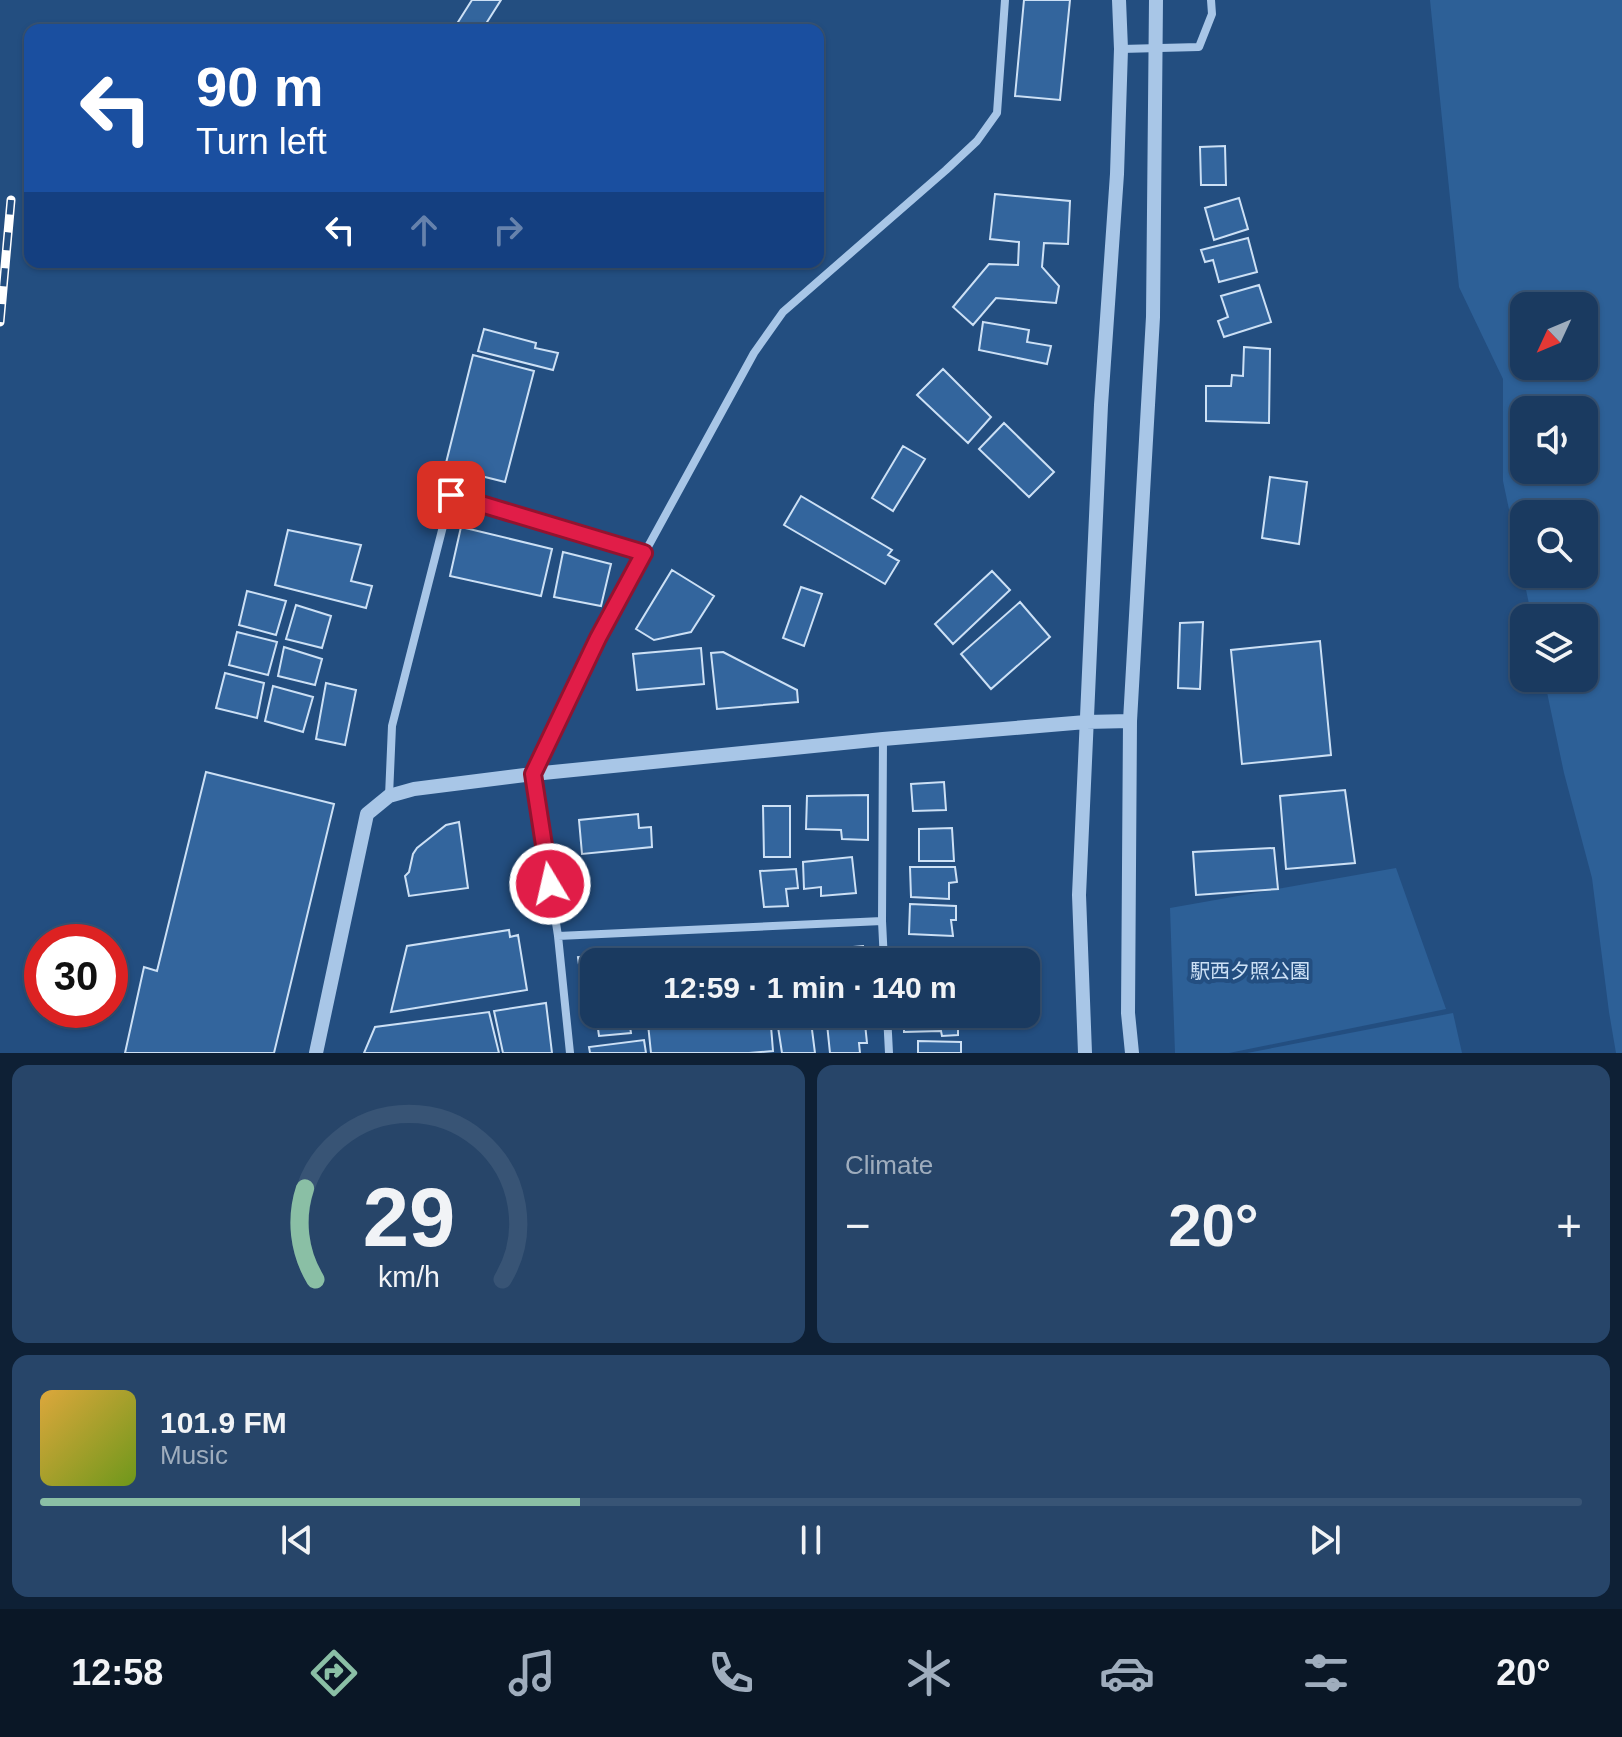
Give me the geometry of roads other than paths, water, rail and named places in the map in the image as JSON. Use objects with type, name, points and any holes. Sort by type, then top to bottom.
[{"type":"street","points":[[570,1053],[558,936],[533,774],[598,638],[754,353],[783,312],[946,170],[977,141],[997,113],[1005,0]]},
{"type":"street","points":[[1085,1053],[1079,895],[1101,405],[1117,174],[1121,49],[1119,0]]},
{"type":"street","points":[[1132,1053],[1128,1013],[1130,721],[1153,317],[1156,0]]},
{"type":"street","points":[[1121,49],[1199,47],[1212,14],[1211,0]]},
{"type":"street","points":[[389,796],[392,726],[451,495],[644,553]]},
{"type":"street","points":[[316,1053],[367,814],[389,796],[414,789],[533,774],[883,739],[1130,721]]},
{"type":"street","points":[[883,739],[883,948]]},
{"type":"street","points":[[558,936],[882,921]]},
{"type":"street","points":[[888,1028],[889,1053]]},
{"type":"railway","points":[[0,322],[11,200]]},
{"type":"park label","name":"駅西夕照公園","points":[[1250,971]]}]
